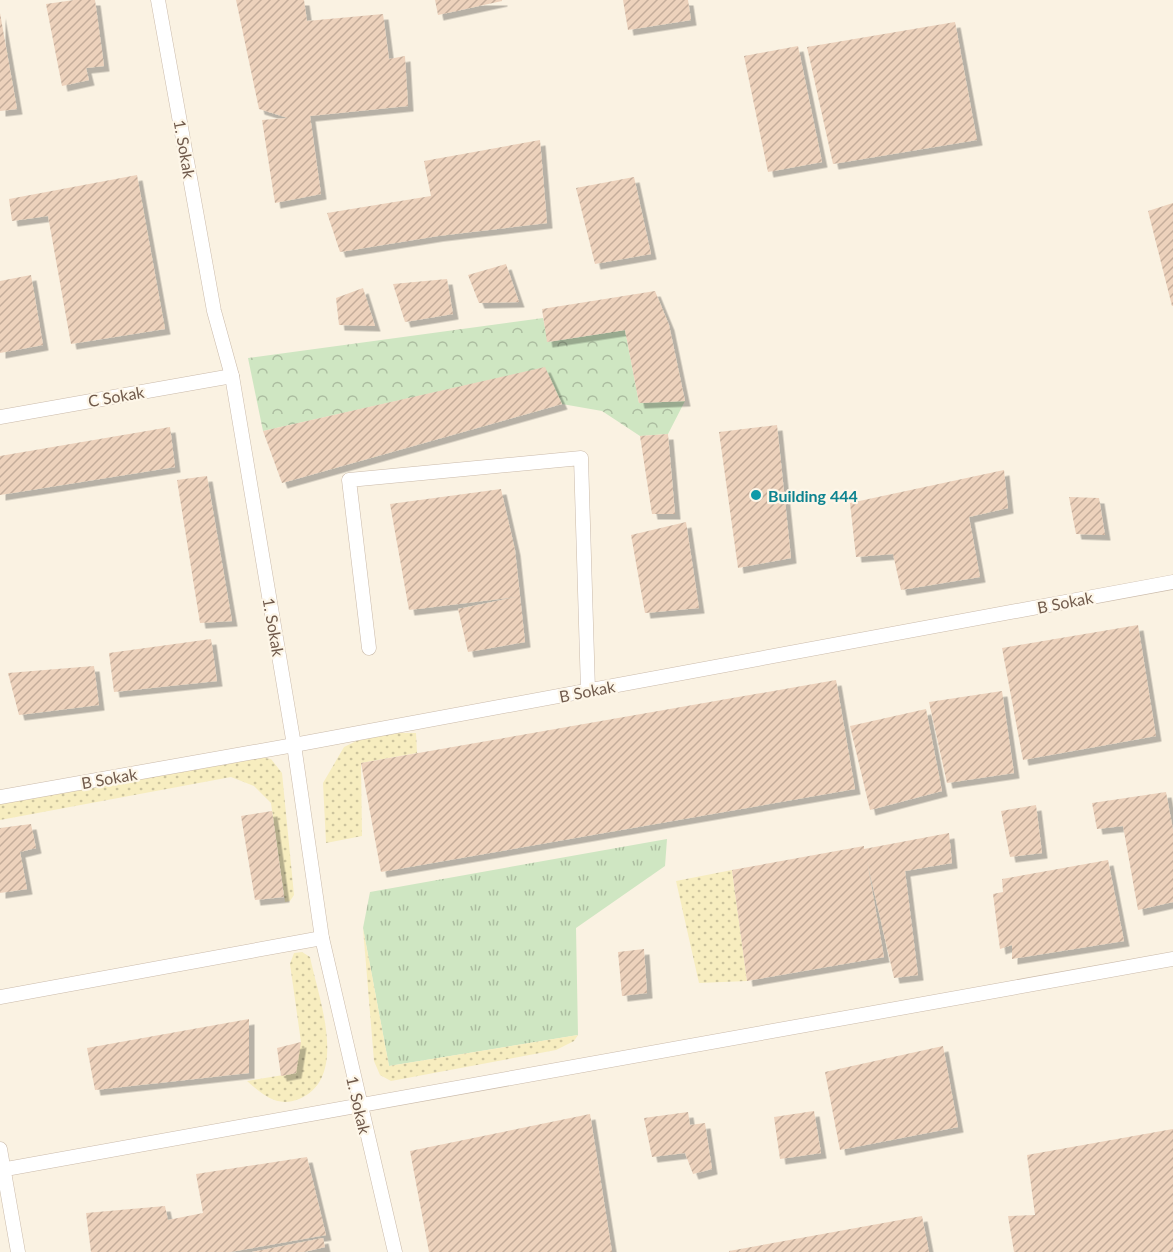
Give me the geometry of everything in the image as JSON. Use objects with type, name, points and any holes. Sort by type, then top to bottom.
[{"type":"lane","name":"1. Sokak","points":[[158,0],[214,311],[232,376],[294,745],[322,938],[359,1106],[395,1252]]},
{"type":"lane","name":"C Sokak","points":[[0,417],[232,376]]},
{"type":"lane","points":[[369,648],[349,480],[581,458],[588,690]]},
{"type":"lane","name":"B Sokak","points":[[0,797],[294,745],[1173,582]]},
{"type":"lane","points":[[0,997],[322,938]]},
{"type":"lane","points":[[2,1170],[1173,959]]},
{"type":"lane","points":[[0,1149],[18,1252]]},
{"type":"green space","points":[[543,318],[548,342],[625,330],[639,403],[685,401],[668,434],[640,436],[602,411],[562,404],[544,368],[263,431],[248,358]]},
{"type":"green space","points":[[667,839],[665,866],[576,928],[578,1035],[389,1066],[363,928],[370,892]]},
{"type":"sand","points":[[373,733],[416,733],[417,753],[361,763],[362,836],[326,843],[323,783],[344,747]]},
{"type":"sand","points":[[252,756],[271,759],[282,773],[294,895],[290,901],[285,902],[271,803],[254,786],[231,777],[0,820],[0,800]]},
{"type":"sand","points":[[732,870],[747,981],[699,983],[676,881]]},
{"type":"sand","points":[[363,928],[389,1066],[578,1035],[574,1041],[556,1050],[391,1081],[380,1075],[374,1061]]},
{"type":"sand","points":[[302,952],[310,957],[319,993],[327,1035],[327,1055],[323,1074],[314,1089],[299,1099],[277,1101],[247,1081],[296,1073],[296,1050],[301,1042],[290,964],[294,953]]},
{"type":"building","points":[[95,0],[104,66],[86,68],[89,80],[62,86],[46,4]]},
{"type":"building","points":[[236,0],[304,0],[307,21],[383,14],[389,59],[405,56],[408,106],[310,116],[321,194],[275,203],[262,120],[288,118],[259,109]]},
{"type":"building","points":[[435,0],[502,0],[502,1],[438,15]]},
{"type":"building","points":[[623,0],[688,0],[691,20],[628,30]]},
{"type":"building","points":[[0,13],[17,109],[0,111]]},
{"type":"building","points":[[955,22],[977,140],[833,164],[807,47]]},
{"type":"building","points":[[798,46],[822,162],[768,172],[744,56]]},
{"type":"building","points":[[540,140],[547,223],[438,236],[340,252],[327,213],[431,196],[424,161]]},
{"type":"building","points":[[137,175],[165,329],[71,344],[48,216],[12,221],[9,199]]},
{"type":"building","points":[[634,177],[651,254],[595,264],[576,188]]},
{"type":"building","points":[[1173,203],[1173,306],[1172,306],[1148,211]]},
{"type":"building","points":[[506,264],[519,302],[479,303],[468,275]]},
{"type":"building","points":[[31,275],[43,345],[0,353],[0,281]]},
{"type":"building","points":[[447,279],[453,314],[405,322],[393,284]]},
{"type":"building","points":[[363,288],[375,326],[339,325],[336,298]]},
{"type":"building","points":[[655,291],[669,325],[685,401],[639,403],[625,330],[547,342],[542,309]]},
{"type":"building","points":[[545,367],[562,404],[282,483],[263,431]]},
{"type":"building","name":"Building 444","points":[[777,425],[791,558],[738,568],[719,432]]},
{"type":"building","points":[[170,427],[175,467],[0,495],[0,456]]},
{"type":"building","points":[[668,434],[675,514],[652,514],[640,436]]},
{"type":"building","points":[[1004,470],[1008,508],[969,517],[980,577],[901,590],[893,554],[856,557],[850,503]]},
{"type":"building","points":[[207,476],[232,621],[200,623],[177,480]]},
{"type":"building","points":[[501,489],[515,550],[525,642],[468,652],[458,609],[516,597],[409,610],[390,504]]},
{"type":"building","points":[[1069,497],[1099,498],[1105,535],[1076,534]]},
{"type":"building","points":[[686,522],[699,608],[645,613],[631,535]]},
{"type":"building","points":[[1138,625],[1156,736],[1023,760],[1002,648]]},
{"type":"building","points":[[211,639],[217,681],[114,692],[109,653]]},
{"type":"building","points":[[94,666],[99,705],[19,715],[8,673]]},
{"type":"building","points":[[836,680],[855,789],[381,872],[361,763]]},
{"type":"building","points":[[1002,691],[1014,773],[947,783],[929,702]]},
{"type":"building","points":[[926,709],[942,791],[870,810],[850,726]]},
{"type":"building","points":[[1166,792],[1173,830],[1173,902],[1138,910],[1123,826],[1097,829],[1092,803]]},
{"type":"building","points":[[1036,805],[1042,853],[1010,857],[1001,811]]},
{"type":"building","points":[[272,811],[284,897],[255,900],[241,816]]},
{"type":"building","points":[[31,824],[36,848],[20,852],[27,889],[0,893],[0,828]]},
{"type":"building","points":[[949,833],[952,863],[905,871],[918,975],[894,978],[867,861],[884,957],[747,981],[732,870]]},
{"type":"building","points":[[1108,860],[1124,941],[1012,959],[1012,945],[1000,949],[993,894],[1003,892],[1002,879]]},
{"type":"building","points":[[644,949],[647,993],[622,996],[618,952]]},
{"type":"building","points":[[249,1019],[249,1073],[95,1090],[87,1048]]},
{"type":"building","points":[[301,1042],[296,1073],[281,1076],[277,1048]]},
{"type":"building","points":[[943,1046],[958,1127],[840,1150],[825,1072]]},
{"type":"building","points":[[814,1111],[821,1153],[780,1159],[774,1117]]},
{"type":"building","points":[[688,1112],[690,1125],[705,1123],[712,1169],[693,1174],[685,1153],[652,1157],[644,1118]]},
{"type":"building","points":[[590,1114],[612,1252],[429,1252],[410,1151]]},
{"type":"building","points":[[1173,1129],[1173,1252],[1014,1252],[1008,1216],[1035,1215],[1027,1155]]},
{"type":"building","points":[[307,1157],[326,1235],[230,1252],[91,1252],[86,1213],[165,1206],[168,1220],[203,1213],[196,1174]]},
{"type":"building","points":[[922,1216],[929,1252],[729,1252],[729,1251]]},
{"type":"building","points":[[323,1238],[325,1247],[304,1252],[252,1252]]},
{"type":"place","name":"Building 444","points":[[756,495]]}]
